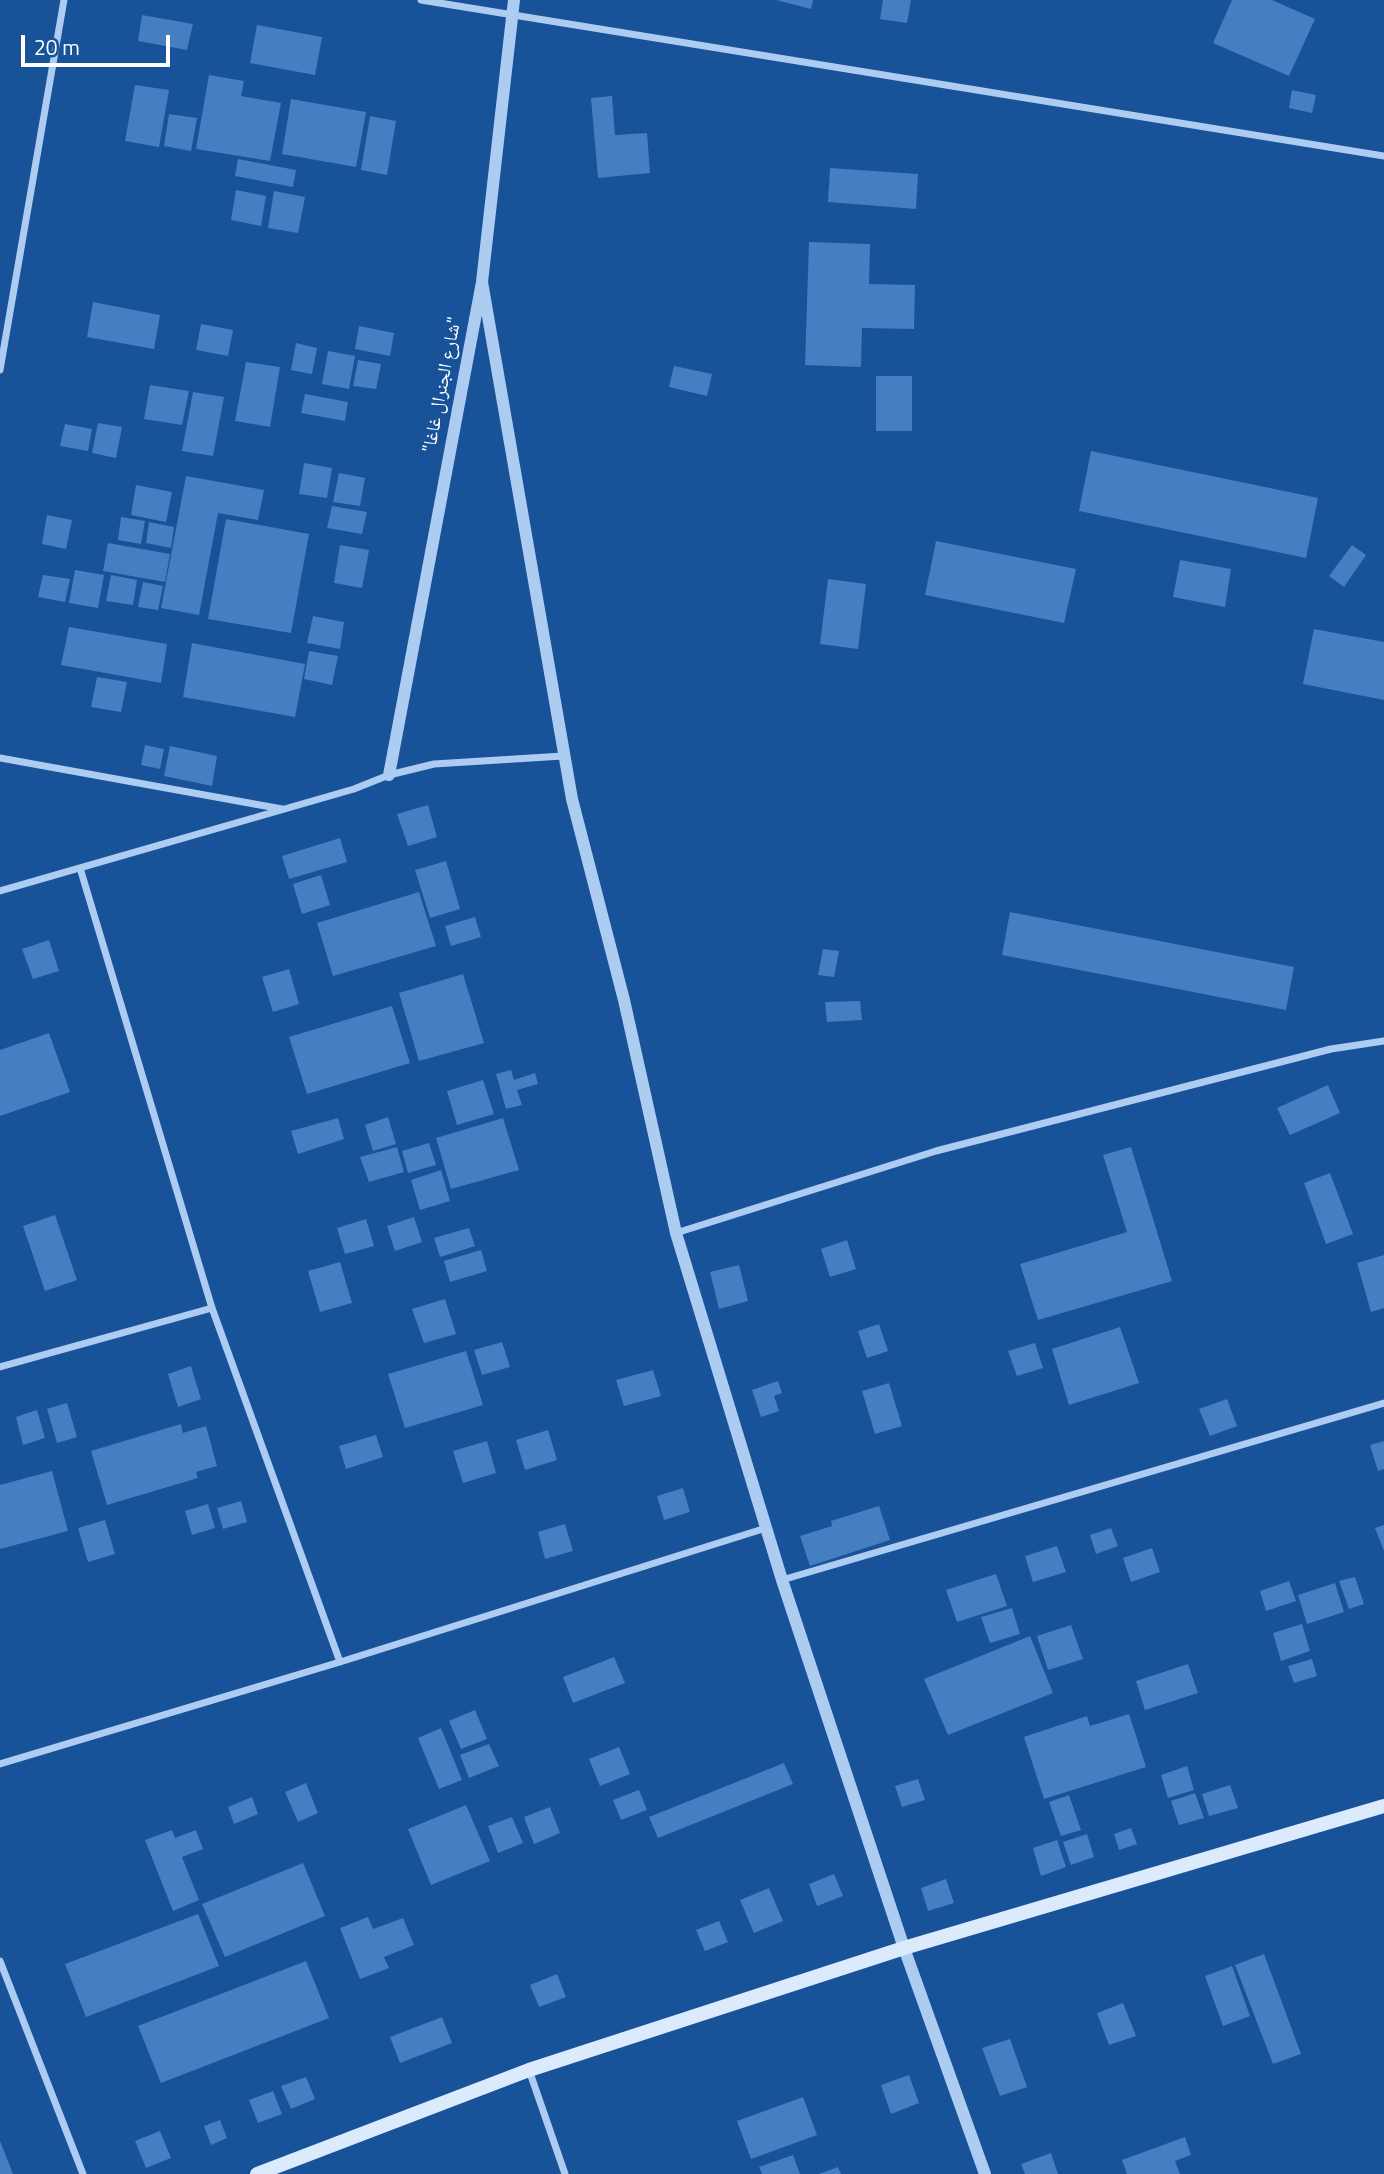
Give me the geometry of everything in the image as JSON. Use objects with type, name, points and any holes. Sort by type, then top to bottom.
[{"type":"main road","points":[[257,2174],[529,2070],[904,1948],[1384,1807]]},
{"type":"street","points":[[0,370],[64,0]]},
{"type":"street","points":[[421,0],[1384,156]]},
{"type":"street","name":"\"شارع الجنرال غاغا\"","points":[[389,775],[482,282],[514,0]]},
{"type":"street","points":[[482,282],[563,756],[624,1000],[676,1233],[782,1580],[904,1948],[985,2174]]},
{"type":"street","points":[[0,891],[284,810],[354,789],[389,775],[433,764],[563,756]]},
{"type":"street","points":[[0,758],[284,810]]},
{"type":"street","points":[[80,868],[212,1308],[340,1662]]},
{"type":"street","points":[[676,1233],[936,1151],[1331,1049],[1384,1041]]},
{"type":"street","points":[[0,1367],[212,1308]]},
{"type":"street","points":[[782,1580],[1384,1403]]},
{"type":"street","points":[[0,1764],[340,1662],[766,1528]]},
{"type":"street","points":[[0,1961],[83,2174]]},
{"type":"street","points":[[529,2070],[565,2174]]},
{"type":"building","points":[[776,0],[813,0],[811,9]]},
{"type":"building","points":[[883,0],[911,0],[907,23],[880,19]]},
{"type":"building","points":[[1232,0],[1272,0],[1315,19],[1289,76],[1213,43]]},
{"type":"building","points":[[142,15],[193,24],[187,50],[138,41]]},
{"type":"building","points":[[257,25],[322,37],[315,75],[250,63]]},
{"type":"building","points":[[209,75],[244,81],[241,96],[281,103],[270,161],[196,149]]},
{"type":"building","points":[[135,85],[169,90],[159,147],[125,141]]},
{"type":"building","points":[[1292,90],[1316,95],[1312,113],[1289,108]]},
{"type":"building","points":[[612,96],[615,135],[647,133],[650,173],[598,178],[591,98]]},
{"type":"building","points":[[291,99],[366,112],[356,167],[282,154]]},
{"type":"building","points":[[169,114],[197,118],[191,151],[164,146]]},
{"type":"building","points":[[370,116],[396,121],[387,175],[361,170]]},
{"type":"building","points":[[238,159],[296,170],[293,187],[235,176]]},
{"type":"building","points":[[830,168],[918,174],[916,209],[828,202]]},
{"type":"building","points":[[236,190],[266,196],[261,226],[231,220]]},
{"type":"building","points":[[274,191],[305,197],[298,233],[268,228]]},
{"type":"building","points":[[809,242],[870,244],[869,284],[915,285],[914,329],[862,328],[861,367],[805,365]]},
{"type":"building","points":[[93,302],[160,315],[154,349],[87,337]]},
{"type":"building","points":[[201,324],[233,330],[228,356],[196,350]]},
{"type":"building","points":[[359,326],[394,333],[390,356],[355,349]]},
{"type":"building","points":[[296,343],[317,348],[312,374],[291,370]]},
{"type":"building","points":[[328,351],[355,356],[349,389],[322,384]]},
{"type":"building","points":[[358,360],[381,364],[376,389],[353,386]]},
{"type":"building","points":[[246,362],[280,367],[270,427],[235,421]]},
{"type":"building","points":[[674,366],[712,374],[707,396],[669,387]]},
{"type":"building","points":[[876,376],[912,376],[912,431],[876,431]]},
{"type":"building","points":[[150,385],[189,391],[182,425],[144,419]]},
{"type":"building","points":[[193,392],[224,397],[213,456],[182,451]]},
{"type":"building","points":[[305,394],[348,402],[345,421],[301,413]]},
{"type":"building","points":[[98,423],[122,427],[116,458],[92,453]]},
{"type":"building","points":[[65,424],[92,429],[88,451],[60,446]]},
{"type":"building","points":[[1091,451],[1318,498],[1306,558],[1079,511]]},
{"type":"building","points":[[304,463],[332,468],[327,498],[299,494]]},
{"type":"building","points":[[339,473],[365,478],[360,506],[333,502]]},
{"type":"building","points":[[186,476],[264,490],[258,520],[218,513],[199,615],[161,608]]},
{"type":"building","points":[[136,485],[172,492],[166,522],[131,515]]},
{"type":"building","points":[[332,506],[367,512],[362,534],[327,528]]},
{"type":"building","points":[[47,515],[72,520],[66,549],[42,544]]},
{"type":"building","points":[[121,517],[145,521],[141,544],[118,540]]},
{"type":"building","points":[[226,519],[309,534],[291,633],[208,619]]},
{"type":"building","points":[[149,522],[174,527],[171,548],[146,543]]},
{"type":"building","points":[[936,541],[1076,569],[1064,623],[925,595]]},
{"type":"building","points":[[108,543],[170,554],[165,582],[103,571]]},
{"type":"building","points":[[340,545],[369,550],[362,588],[334,583]]},
{"type":"building","points":[[1352,545],[1366,555],[1344,587],[1329,576]]},
{"type":"building","points":[[1180,560],[1231,569],[1225,607],[1173,597]]},
{"type":"building","points":[[75,570],[104,575],[98,608],[69,603]]},
{"type":"building","points":[[43,575],[70,579],[65,602],[38,597]]},
{"type":"building","points":[[111,575],[137,580],[133,605],[106,601]]},
{"type":"building","points":[[828,579],[866,584],[858,649],[820,644]]},
{"type":"building","points":[[143,582],[163,586],[158,610],[138,607]]},
{"type":"building","points":[[313,616],[344,622],[340,649],[307,643]]},
{"type":"building","points":[[69,627],[167,644],[161,683],[61,665]]},
{"type":"building","points":[[1314,629],[1384,642],[1384,700],[1303,684]]},
{"type":"building","points":[[192,643],[305,664],[295,717],[183,697]]},
{"type":"building","points":[[309,651],[338,656],[332,685],[304,679]]},
{"type":"building","points":[[97,677],[127,682],[121,712],[91,707]]},
{"type":"building","points":[[145,745],[164,749],[160,769],[141,765]]},
{"type":"building","points":[[170,746],[217,756],[212,786],[164,776]]},
{"type":"building","points":[[428,805],[437,837],[408,846],[397,814]]},
{"type":"building","points":[[340,838],[347,862],[289,879],[282,856]]},
{"type":"building","points":[[446,861],[460,909],[430,918],[415,870]]},
{"type":"building","points":[[321,875],[330,905],[302,914],[293,884]]},
{"type":"building","points":[[419,892],[436,946],[333,976],[317,923]]},
{"type":"building","points":[[1010,912],[1294,967],[1286,1010],[1002,955]]},
{"type":"building","points":[[475,917],[481,937],[451,946],[445,926]]},
{"type":"building","points":[[49,940],[59,971],[33,979],[22,949]]},
{"type":"building","points":[[823,949],[839,951],[834,977],[818,975]]},
{"type":"building","points":[[289,969],[299,1004],[273,1012],[262,977]]},
{"type":"building","points":[[463,974],[484,1043],[419,1061],[399,993]]},
{"type":"building","points":[[860,1001],[862,1020],[827,1022],[825,1002]]},
{"type":"building","points":[[392,1006],[410,1063],[307,1094],[289,1037]]},
{"type":"building","points":[[49,1033],[70,1092],[0,1116],[0,1050]]},
{"type":"building","points":[[511,1070],[514,1080],[535,1073],[538,1084],[517,1090],[522,1105],[506,1109],[496,1074]]},
{"type":"building","points":[[483,1080],[494,1114],[457,1125],[447,1091]]},
{"type":"building","points":[[1328,1085],[1340,1113],[1290,1135],[1277,1108]]},
{"type":"building","points":[[388,1117],[396,1144],[373,1151],[365,1125]]},
{"type":"building","points":[[338,1118],[344,1139],[298,1154],[291,1131]]},
{"type":"building","points":[[503,1118],[519,1170],[451,1189],[436,1138]]},
{"type":"building","points":[[429,1143],[436,1165],[408,1173],[402,1151]]},
{"type":"building","points":[[397,1147],[404,1172],[369,1182],[360,1157]]},
{"type":"building","points":[[1131,1147],[1172,1281],[1038,1320],[1020,1264],[1127,1232],[1103,1155]]},
{"type":"building","points":[[441,1170],[450,1201],[420,1210],[411,1180]]},
{"type":"building","points":[[1330,1173],[1353,1234],[1326,1244],[1304,1183]]},
{"type":"building","points":[[55,1215],[77,1280],[45,1291],[23,1226]]},
{"type":"building","points":[[414,1217],[422,1242],[395,1251],[387,1226]]},
{"type":"building","points":[[366,1219],[374,1246],[345,1254],[337,1228]]},
{"type":"building","points":[[469,1228],[475,1246],[440,1257],[434,1238]]},
{"type":"building","points":[[847,1240],[856,1269],[830,1277],[821,1249]]},
{"type":"building","points":[[481,1250],[487,1271],[450,1282],[444,1261]]},
{"type":"building","points":[[1384,1255],[1384,1308],[1371,1312],[1357,1263]]},
{"type":"building","points":[[340,1262],[352,1303],[320,1312],[308,1271]]},
{"type":"building","points":[[739,1265],[748,1301],[719,1309],[710,1272]]},
{"type":"building","points":[[445,1299],[456,1334],[424,1343],[412,1309]]},
{"type":"building","points":[[879,1324],[888,1351],[867,1358],[858,1331]]},
{"type":"building","points":[[1120,1327],[1139,1383],[1069,1405],[1052,1349]]},
{"type":"building","points":[[502,1342],[510,1367],[482,1375],[474,1350]]},
{"type":"building","points":[[1035,1343],[1043,1368],[1017,1376],[1008,1351]]},
{"type":"building","points":[[466,1351],[483,1405],[405,1428],[388,1374]]},
{"type":"building","points":[[191,1366],[201,1399],[178,1407],[168,1374]]},
{"type":"building","points":[[653,1370],[661,1396],[624,1406],[616,1380]]},
{"type":"building","points":[[778,1381],[782,1393],[774,1396],[779,1411],[761,1417],[752,1390]]},
{"type":"building","points":[[889,1383],[902,1426],[875,1434],[862,1391]]},
{"type":"building","points":[[1227,1399],[1237,1426],[1210,1436],[1199,1409]]},
{"type":"building","points":[[67,1403],[77,1437],[57,1443],[47,1409]]},
{"type":"building","points":[[37,1410],[45,1438],[23,1445],[16,1417]]},
{"type":"building","points":[[181,1424],[183,1433],[206,1426],[217,1466],[196,1472],[198,1478],[107,1505],[91,1451]]},
{"type":"building","points":[[548,1430],[557,1460],[525,1470],[516,1440]]},
{"type":"building","points":[[376,1435],[383,1457],[346,1469],[339,1446]]},
{"type":"building","points":[[487,1441],[496,1473],[463,1483],[453,1451]]},
{"type":"building","points":[[1384,1441],[1384,1469],[1378,1471],[1370,1445]]},
{"type":"building","points":[[52,1471],[68,1531],[0,1549],[0,1485]]},
{"type":"building","points":[[683,1488],[690,1512],[664,1520],[657,1496]]},
{"type":"building","points":[[241,1501],[247,1522],[223,1529],[217,1508]]},
{"type":"building","points":[[208,1504],[215,1528],[192,1535],[185,1511]]},
{"type":"building","points":[[879,1506],[890,1540],[810,1566],[800,1536],[832,1526],[831,1521]]},
{"type":"building","points":[[105,1520],[115,1554],[88,1562],[78,1528]]},
{"type":"building","points":[[565,1524],[573,1551],[545,1559],[538,1532]]},
{"type":"building","points":[[1384,1525],[1384,1551],[1375,1528]]},
{"type":"building","points":[[1111,1528],[1118,1546],[1096,1554],[1090,1535]]},
{"type":"building","points":[[1057,1546],[1066,1572],[1033,1582],[1025,1556]]},
{"type":"building","points":[[1152,1548],[1160,1572],[1131,1582],[1123,1558]]},
{"type":"building","points":[[996,1574],[1007,1606],[957,1622],[946,1590]]},
{"type":"building","points":[[1355,1577],[1364,1604],[1349,1609],[1339,1581]]},
{"type":"building","points":[[1289,1581],[1296,1601],[1266,1611],[1260,1591]]},
{"type":"building","points":[[1335,1583],[1344,1612],[1307,1624],[1298,1595]]},
{"type":"building","points":[[1012,1608],[1020,1634],[990,1643],[981,1617]]},
{"type":"building","points":[[1302,1624],[1310,1651],[1281,1661],[1273,1633]]},
{"type":"building","points":[[1071,1625],[1083,1659],[1048,1670],[1037,1636]]},
{"type":"building","points":[[1030,1636],[1053,1693],[948,1735],[924,1679]]},
{"type":"building","points":[[614,1657],[625,1683],[573,1703],[563,1677]]},
{"type":"building","points":[[1312,1659],[1317,1676],[1294,1683],[1288,1666]]},
{"type":"building","points":[[1188,1664],[1198,1693],[1145,1710],[1136,1681]]},
{"type":"building","points":[[475,1710],[487,1739],[461,1749],[449,1721]]},
{"type":"building","points":[[1129,1714],[1146,1767],[1044,1799],[1024,1737],[1087,1716],[1090,1726]]},
{"type":"building","points":[[441,1728],[462,1780],[439,1789],[418,1738]]},
{"type":"building","points":[[489,1744],[499,1766],[469,1778],[460,1755]]},
{"type":"building","points":[[619,1747],[630,1774],[600,1786],[589,1759]]},
{"type":"building","points":[[784,1763],[793,1784],[658,1838],[649,1817]]},
{"type":"building","points":[[1187,1766],[1194,1790],[1168,1798],[1161,1775]]},
{"type":"building","points":[[918,1779],[925,1800],[902,1807],[895,1786]]},
{"type":"building","points":[[306,1783],[318,1813],[298,1822],[285,1792]]},
{"type":"building","points":[[1230,1785],[1238,1808],[1209,1816],[1202,1794]]},
{"type":"building","points":[[639,1790],[647,1810],[621,1820],[613,1800]]},
{"type":"building","points":[[1195,1793],[1204,1818],[1179,1825],[1171,1801]]},
{"type":"building","points":[[1069,1795],[1081,1830],[1061,1836],[1049,1802]]},
{"type":"building","points":[[252,1797],[258,1814],[234,1824],[228,1807]]},
{"type":"building","points":[[466,1805],[490,1861],[431,1885],[408,1829]]},
{"type":"building","points":[[550,1807],[560,1833],[534,1844],[524,1817]]},
{"type":"building","points":[[512,1817],[523,1843],[498,1853],[488,1826]]},
{"type":"building","points":[[1131,1828],[1137,1844],[1119,1850],[1114,1834]]},
{"type":"building","points":[[172,1830],[175,1838],[196,1830],[203,1849],[182,1857],[199,1900],[173,1911],[145,1840]]},
{"type":"building","points":[[1087,1834],[1094,1857],[1071,1865],[1063,1842]]},
{"type":"building","points":[[1057,1840],[1066,1867],[1041,1876],[1033,1848]]},
{"type":"building","points":[[303,1863],[325,1916],[225,1957],[202,1904]]},
{"type":"building","points":[[834,1874],[843,1896],[817,1906],[809,1884]]},
{"type":"building","points":[[946,1879],[954,1903],[928,1911],[921,1888]]},
{"type":"building","points":[[769,1888],[783,1921],[754,1933],[740,1900]]},
{"type":"building","points":[[198,1914],[219,1966],[86,2017],[65,1964]]},
{"type":"building","points":[[368,1917],[373,1929],[403,1918],[414,1945],[384,1957],[389,1968],[360,1979],[340,1928]]},
{"type":"building","points":[[719,1921],[728,1942],[705,1951],[696,1930]]},
{"type":"building","points":[[1264,1954],[1301,2054],[1273,2064],[1235,1965]]},
{"type":"building","points":[[306,1961],[329,2018],[161,2083],[138,2026]]},
{"type":"building","points":[[1232,1966],[1250,2016],[1223,2026],[1205,1976]]},
{"type":"building","points":[[557,1974],[566,1997],[539,2007],[530,1985]]},
{"type":"building","points":[[1123,2003],[1136,2036],[1109,2045],[1097,2013]]},
{"type":"building","points":[[442,2017],[452,2043],[400,2063],[390,2037]]},
{"type":"building","points":[[1010,2039],[1027,2087],[1000,2096],[982,2048]]},
{"type":"building","points":[[909,2075],[919,2103],[891,2114],[881,2085]]},
{"type":"building","points":[[306,2077],[315,2099],[291,2109],[281,2086]]},
{"type":"building","points":[[273,2091],[282,2114],[258,2123],[249,2100]]},
{"type":"building","points":[[803,2097],[817,2135],[751,2159],[737,2121]]},
{"type":"building","points":[[220,2120],[227,2138],[211,2145],[204,2126]]},
{"type":"building","points":[[160,2131],[171,2158],[146,2168],[135,2141]]},
{"type":"building","points":[[1185,2137],[1191,2155],[1175,2161],[1180,2174],[1127,2174],[1122,2160]]},
{"type":"building","points":[[0,2141],[13,2174],[0,2174]]},
{"type":"building","points":[[1051,2153],[1058,2174],[1025,2174],[1021,2164]]},
{"type":"building","points":[[793,2155],[800,2174],[762,2174],[759,2167]]},
{"type":"building","points":[[838,2167],[841,2174],[819,2174]]}]
